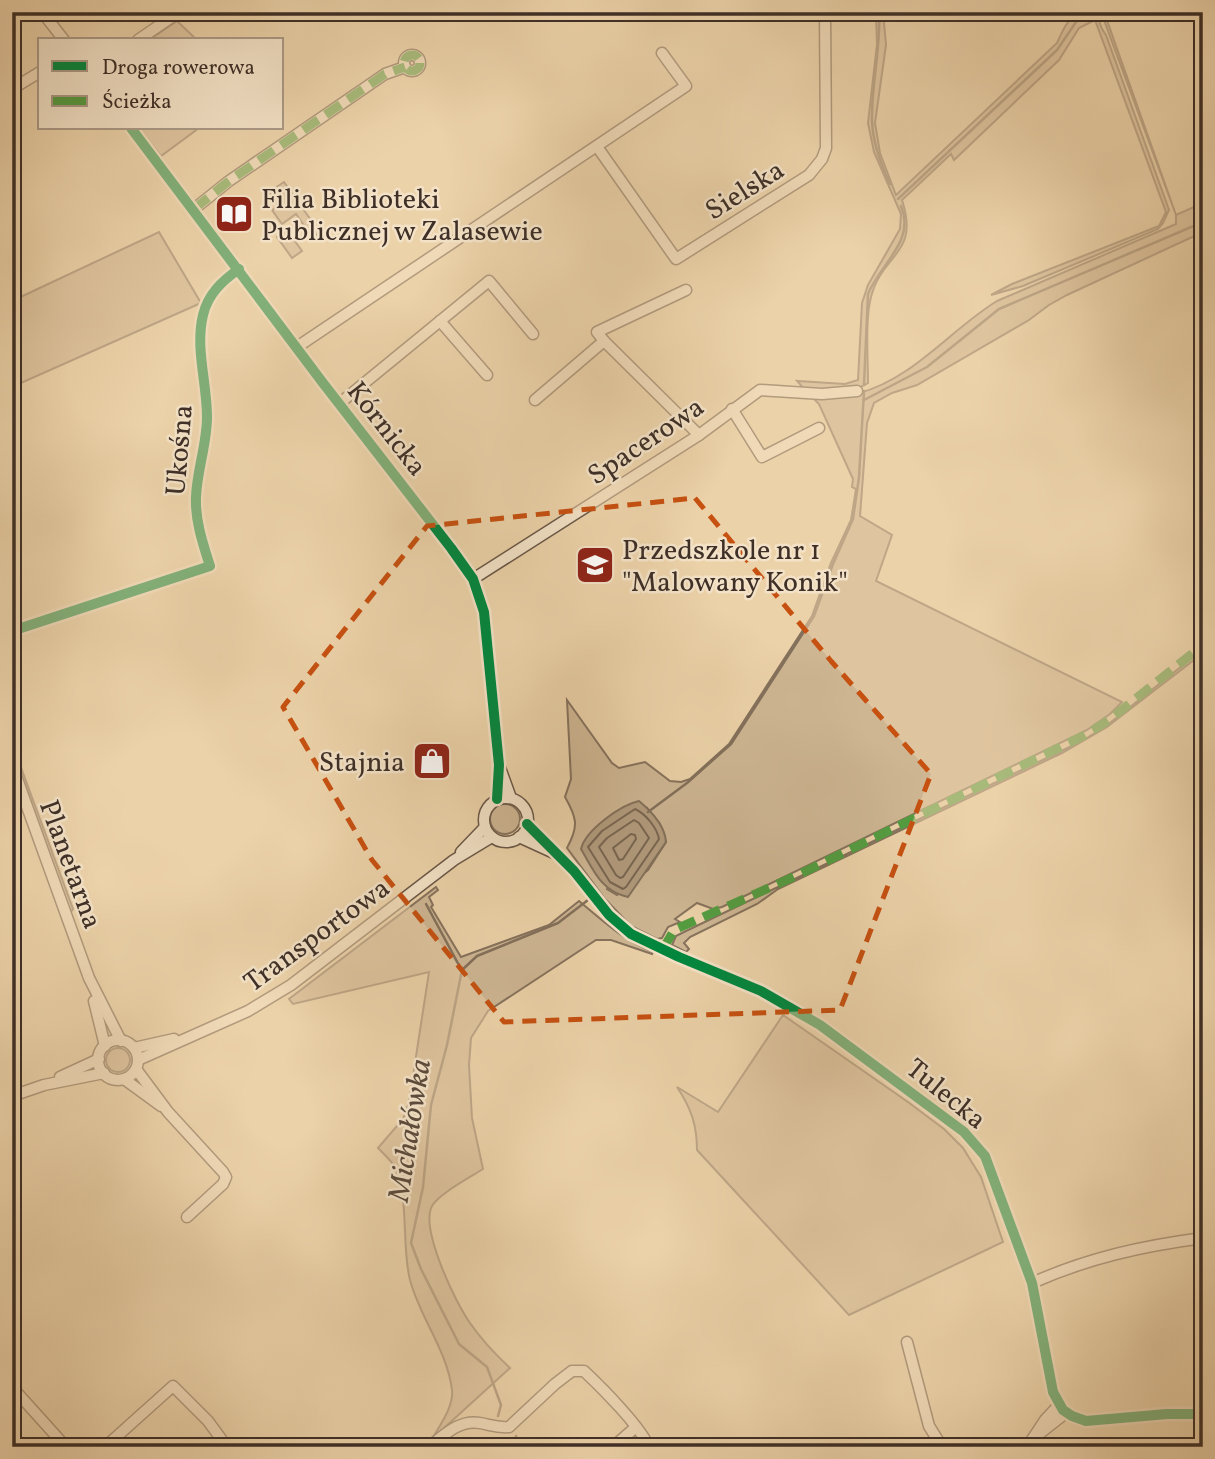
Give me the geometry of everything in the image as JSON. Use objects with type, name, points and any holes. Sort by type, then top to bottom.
[{"type":"street","points":[[42,12],[62,38]]},
{"type":"street","points":[[141,38],[179,12]]},
{"type":"street","name":"Sielska","points":[[598,148],[676,259],[810,175],[822,159],[826,148],[825,12]]},
{"type":"street","points":[[297,347],[598,148],[686,86],[662,53]]},
{"type":"street","points":[[194,209],[229,181],[385,74],[405,66]]},
{"type":"street","points":[[12,89],[38,73]]},
{"type":"street","name":"Kórnicka","points":[[133,130],[473,579],[484,612],[499,765],[497,799]]},
{"type":"street","name":"Ukośna","points":[[12,631],[210,566],[201,540],[196,509],[207,416],[201,328],[212,295],[223,281],[239,269]]},
{"type":"street","points":[[340,403],[489,281],[533,334]]},
{"type":"street","points":[[686,290],[597,332],[699,435]]},
{"type":"street","points":[[440,321],[487,376]]},
{"type":"street","points":[[535,400],[604,341]]},
{"type":"street","name":"Spacerowa","points":[[473,579],[699,435],[760,390],[822,394],[857,391]]},
{"type":"street","points":[[732,409],[762,457],[819,428]]},
{"type":"street","name":"Planetarna","points":[[12,765],[89,978],[105,1046]]},
{"type":"street","name":"Kórnicka","points":[[499,765],[511,798]]},
{"type":"street","points":[[511,798],[525,808],[527,824],[519,837],[506,842],[492,838],[485,827],[484,814],[497,799],[511,798]]},
{"type":"street","points":[[527,824],[547,841],[556,853]]},
{"type":"street","name":"Transportowa","points":[[454,860],[485,827]]},
{"type":"street","points":[[519,837],[556,853]]},
{"type":"street","name":"Transportowa","points":[[137,1065],[197,1033],[248,1011],[291,985],[454,860],[492,838]]},
{"type":"street","name":"Tulecka","points":[[556,853],[580,878],[600,905],[631,934],[761,991],[820,1025],[964,1132],[978,1146],[990,1167],[1032,1283],[1052,1389],[1063,1409]]},
{"type":"street","name":"Planetarna","points":[[89,978],[121,1041]]},
{"type":"street","name":"Transportowa","points":[[134,1048],[197,1033]]},
{"type":"street","points":[[12,1096],[44,1085],[99,1059],[105,1046],[121,1041],[134,1048],[137,1065],[168,1112],[226,1177],[223,1184],[187,1217]]},
{"type":"street","points":[[99,1059],[104,1073],[111,1079],[124,1079],[168,1112]]},
{"type":"street","points":[[124,1079],[137,1065]]},
{"type":"street","points":[[44,1085],[104,1073]]},
{"type":"street","points":[[1032,1283],[1073,1265],[1112,1253],[1203,1238]]},
{"type":"street","points":[[907,1342],[929,1426],[942,1447]]},
{"type":"street","points":[[429,1447],[464,1423],[479,1422],[498,1428],[509,1427],[572,1371],[584,1371],[644,1435],[649,1447]]},
{"type":"street","points":[[106,1447],[173,1386],[208,1421],[227,1447]]},
{"type":"street","points":[[12,1387],[66,1447]]},
{"type":"street","points":[[1027,1447],[1045,1420],[1063,1409],[1086,1421],[1167,1414],[1203,1414]]},
{"type":"street","points":[[612,1447],[636,1427]]},
{"type":"highlighted area","points":[[695,498],[831,661],[931,774],[840,1010],[504,1022],[372,860],[283,707],[427,526]]},
{"type":"shaded area","points":[[876,12],[883,12],[886,45],[875,123],[880,153],[896,195],[1057,43],[1069,20],[1079,14],[1101,12],[1100,24],[1169,210],[1158,229],[1023,286],[991,295],[1012,284],[1159,226],[1166,212],[1095,20],[1079,28],[1059,60],[954,160],[951,154],[902,200],[906,218],[903,243],[876,282],[869,306],[868,383],[847,390],[807,392],[797,381],[845,384],[858,380],[862,303],[868,285],[900,229],[901,214],[874,152],[868,123],[877,44]]},
{"type":"shaded area","points":[[1101,12],[1104,12],[1176,215]]},
{"type":"shaded area","points":[[177,21],[195,38],[152,38]]},
{"type":"shaded area","points":[[141,130],[196,130],[161,156]]},
{"type":"shaded area","points":[[284,182],[320,233],[312,237],[296,214],[282,224],[272,210],[278,206],[269,192]]},
{"type":"shaded area","points":[[1203,203],[1203,232],[1067,295],[917,385],[892,393],[874,403],[867,423],[860,516],[892,535],[876,581],[1122,702],[1087,730],[722,907],[713,909],[697,903],[675,919],[680,922],[668,927],[662,938],[657,939],[631,926],[605,899],[567,848],[575,822],[565,797],[571,779],[567,700],[612,763],[619,768],[645,762],[670,781],[690,779],[729,744],[812,616],[831,563],[851,520],[856,489],[852,487],[853,479],[819,404],[810,395],[853,394],[879,386],[914,365],[997,301],[1176,224],[1176,215]],"holes":[[[647,808],[660,824],[666,842],[648,870],[617,895],[607,889]]]},
{"type":"shaded area","points":[[287,230],[302,251],[292,258],[277,237]]},
{"type":"shaded area","points":[[159,232],[201,303],[12,387],[12,301]]},
{"type":"shaded area","points":[[1203,646],[1203,653],[1107,727],[1062,753],[778,889],[757,904],[690,937],[684,943],[689,949],[686,952],[672,945],[676,936],[686,931],[1082,741],[1106,726],[1192,658]]},
{"type":"shaded area","points":[[12,743],[73,909],[70,913],[12,752]]},
{"type":"shaded area","points":[[505,804],[516,808],[520,819],[516,830],[505,834],[494,830],[490,819],[494,808]]},
{"type":"shaded area","points":[[436,887],[438,890],[429,897],[433,905],[431,907],[461,957],[549,925],[579,901],[623,936],[653,952],[652,954],[611,940],[596,940],[488,1011],[471,1038],[469,1065],[472,1118],[483,1169],[434,1203],[429,1219],[435,1249],[456,1300],[479,1335],[510,1368],[432,1439],[449,1409],[452,1390],[445,1361],[410,1280],[402,1189],[398,1175],[393,1164],[378,1148],[403,1119],[409,1102],[429,972],[293,1004],[289,999]]},
{"type":"shaded area","points":[[783,1015],[908,1102],[944,1129],[963,1148],[981,1177],[1003,1242],[849,1315],[697,1150],[692,1117],[677,1087],[718,1112]]},
{"type":"shaded area","points":[[118,1048],[127,1051],[130,1060],[127,1069],[118,1072],[109,1069],[106,1060],[109,1051]]},
{"type":"water","points":[[639,801],[660,824],[666,842],[628,897],[605,885],[581,849],[589,834],[604,820]]},
{"type":"waterway","name":"Michałówka","points":[[879,12],[872,121],[878,154],[890,184]]},
{"type":"waterway","points":[[898,199],[1057,50],[1076,22],[1093,12]]},
{"type":"waterway","name":"Michałówka","points":[[864,385],[868,294],[900,241],[904,230],[901,206]]},
{"type":"waterway","points":[[864,400],[927,367],[999,309],[1203,222]]},
{"type":"waterway","name":"Michałówka","points":[[648,812],[687,783],[731,744],[814,616],[853,519],[859,477],[864,391]]},
{"type":"waterway","name":"Michałówka","points":[[498,1416],[501,1405],[487,1367],[459,1344],[421,1269],[411,1243],[423,1187],[431,1105],[447,1045],[462,970],[477,956],[558,923],[588,900]]},
{"type":"waterway","points":[[426,904],[461,969]]},
{"type":"waterway","name":"Michałówka","points":[[516,1436],[518,1447]]},
{"type":"marked path","points":[[409,55],[415,55],[420,63],[418,69],[409,71],[404,66],[404,60],[409,55]]},
{"type":"marked path","points":[[194,209],[229,181],[385,74],[405,67]]},
{"type":"marked path","points":[[663,949],[674,930],[798,875],[1085,735],[1109,720],[1203,645]]},
{"type":"cycle path","points":[[133,130],[473,579],[484,612],[499,765],[497,799]]},
{"type":"cycle path","points":[[12,631],[210,566],[196,506],[207,417],[201,327],[205,307],[212,294],[239,269]]},
{"type":"cycle path","points":[[527,824],[574,871],[609,915],[631,934],[761,991],[820,1025],[964,1132],[985,1156],[1032,1283],[1053,1392],[1063,1410],[1086,1421],[1167,1414],[1203,1414]]},
{"type":"place","name":"Filia Biblioteki Publicznej w Zalasewie","points":[[234,214]]},
{"type":"place","name":"Przedszkole nr 1 \"Malowany Konik\"","points":[[595,565]]},
{"type":"place","name":"Stajnia","points":[[432,761]]}]
